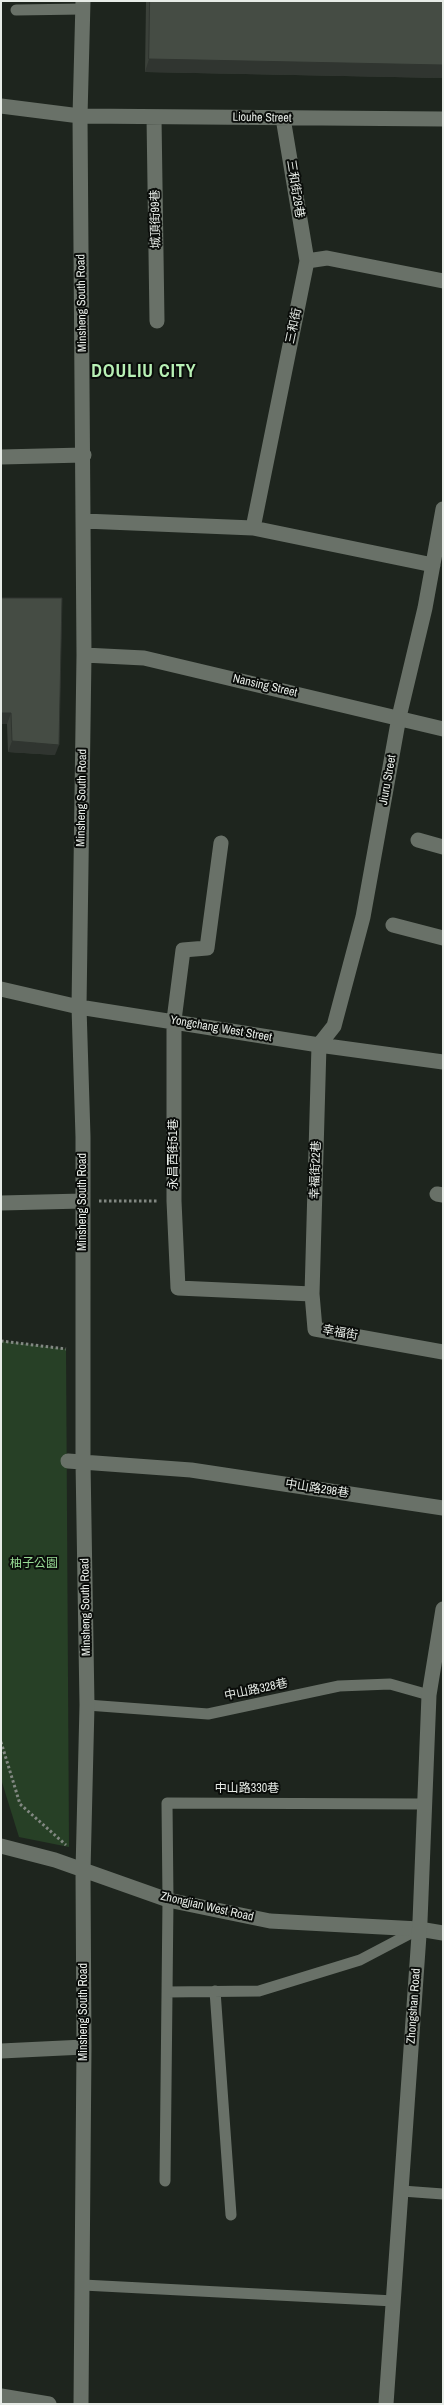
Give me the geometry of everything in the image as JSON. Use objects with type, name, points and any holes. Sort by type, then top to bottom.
[{"type":"street","name":"Minsheng South Road","points":[[81,2404],[84,2046],[83,1871],[87,1705],[83,1462],[83,1201],[79,1007],[84,655],[80,116],[83,5]]},
{"type":"street","name":"Liouhe Street","points":[[1,106],[80,116],[443,119]]},
{"type":"street","name":"城頂街99巷","points":[[154,116],[157,321]]},
{"type":"street","name":"三和街28巷","points":[[283,118],[307,260]]},
{"type":"street","points":[[307,260],[327,258],[443,281]]},
{"type":"street","name":"三和街","points":[[252,528],[307,260]]},
{"type":"street","points":[[1,457],[84,455]]},
{"type":"street","name":"Jiuru Street","points":[[319,1045],[334,1026],[363,917],[399,717],[425,608],[443,509]]},
{"type":"street","points":[[84,521],[252,528],[433,565]]},
{"type":"street","name":"Nansing Street","points":[[84,655],[144,658],[443,728]]},
{"type":"street","points":[[418,840],[443,848]]},
{"type":"street","name":"永昌西街51巷","points":[[221,843],[207,948],[183,950],[174,1020],[174,1201],[178,1288],[312,1294]]},
{"type":"street","points":[[393,925],[443,938]]},
{"type":"street","name":"Yongchang West Street","points":[[1,989],[79,1007],[174,1020],[319,1045],[443,1062]]},
{"type":"street","name":"幸福街22巷","points":[[312,1294],[319,1045]]},
{"type":"street","points":[[1,1203],[83,1201]]},
{"type":"street","name":"幸福街","points":[[312,1294],[315,1329],[443,1352]]},
{"type":"street","name":"中山路298巷","points":[[68,1461],[191,1470],[443,1508]]},
{"type":"street","name":"Zhongshan Road","points":[[386,2404],[419,1929],[429,1695],[443,1609]]},
{"type":"street","name":"Zhongjian West Road","points":[[1,1846],[55,1860],[168,1900],[270,1921],[419,1929],[443,1933]]},
{"type":"street","points":[[1,2050],[84,2046]]},
{"type":"street","points":[[1,2396],[49,2404]]},
{"type":"lane","points":[[16,10],[83,5]]},
{"type":"lane","name":"中山路328巷","points":[[87,1705],[208,1714],[339,1686],[390,1684],[429,1695]]},
{"type":"lane","name":"中山路330巷","points":[[168,1900],[167,1803],[424,1804]]},
{"type":"lane","points":[[166,2181],[168,1900]]},
{"type":"lane","points":[[167,1992],[260,1990],[360,1960],[419,1929]]},
{"type":"lane","points":[[215,1992],[231,2215]]},
{"type":"lane","points":[[402,2191],[443,2194]]},
{"type":"lane","points":[[83,2285],[394,2301]]},
{"type":"path","points":[[83,1201],[174,1201]]},
{"type":"path","points":[[1,1341],[83,1350]]},
{"type":"path","points":[[66,1349],[66,1358]]},
{"type":"path","points":[[1,1742],[20,1804],[69,1847],[69,1837]]},
{"type":"green space","name":"柚子公園","points":[[1,1341],[66,1349],[69,1847],[19,1837],[1,1779]]},
{"type":"building","points":[[150,1],[443,1],[443,65],[149,59]]},
{"type":"building","points":[[1,598],[62,598],[59,745],[12,741],[11,713],[1,713]]},
{"type":"district","name":"DOULIU CITY","points":[[144,372]]}]
